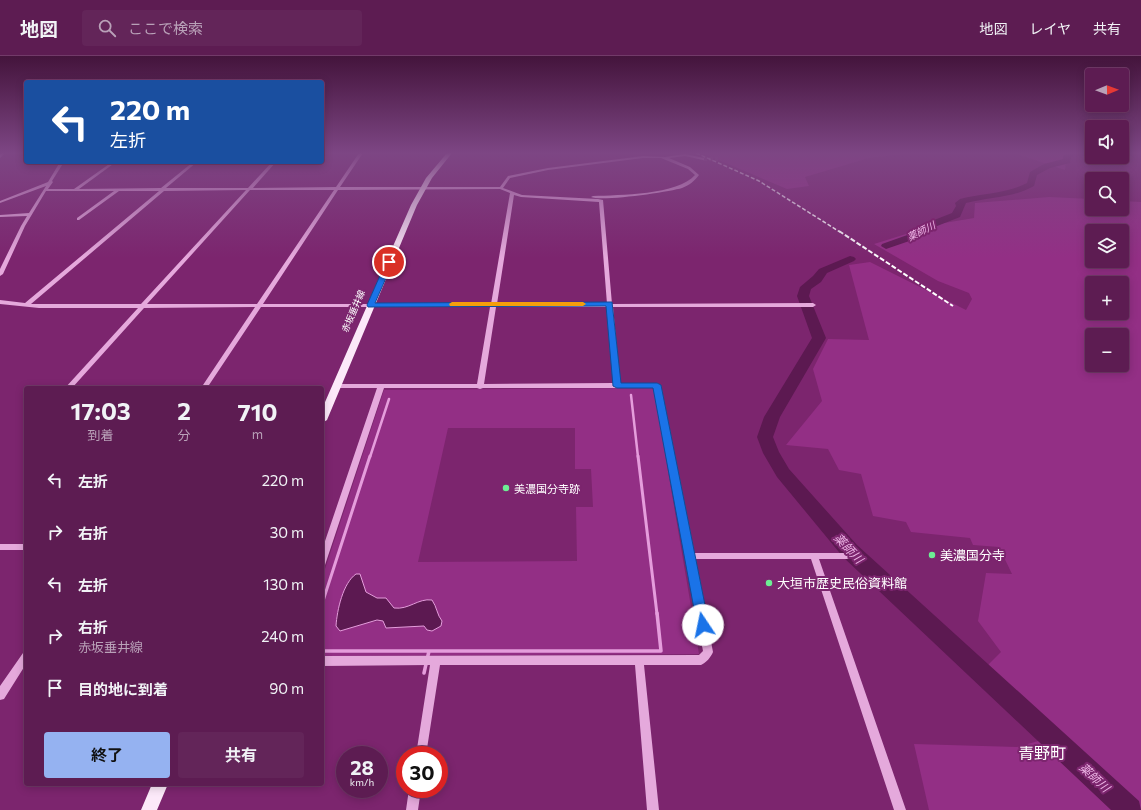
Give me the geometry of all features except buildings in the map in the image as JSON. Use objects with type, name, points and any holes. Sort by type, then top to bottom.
[{"type":"main road","name":"赤坂垂井線","points":[[324,415],[423,188]]},
{"type":"main road","points":[[149,810],[159,786]]},
{"type":"street","points":[[0,202],[35,188]]},
{"type":"street","points":[[0,274],[30,214],[46,190],[407,188]]},
{"type":"street","points":[[501,188],[512,194],[601,201],[617,386]]},
{"type":"street","points":[[578,199],[663,191],[674,188]]},
{"type":"street","points":[[79,219],[119,189]]},
{"type":"street","points":[[26,305],[162,189]]},
{"type":"street","points":[[70,386],[250,189]]},
{"type":"street","points":[[205,386],[337,189]]},
{"type":"street","points":[[480,387],[512,194]]},
{"type":"street","points":[[0,216],[30,214]]},
{"type":"street","points":[[0,302],[26,305],[813,305]]},
{"type":"street","points":[[324,661],[701,660],[708,652],[657,385],[480,387],[337,386]]},
{"type":"street","points":[[324,555],[381,386]]},
{"type":"street","points":[[0,547],[24,547]]},
{"type":"street","points":[[690,556],[847,556]]},
{"type":"street","points":[[814,556],[900,810]]},
{"type":"street","points":[[0,695],[24,659]]},
{"type":"street","points":[[422,746],[436,660]]},
{"type":"street","points":[[639,660],[653,810]]},
{"type":"street","points":[[412,810],[414,798]]},
{"type":"shaded area","points":[[1049,197],[1085,199],[1085,216],[1129,216],[1129,201],[1141,202],[1141,810],[929,810],[914,744],[1017,747],[1056,736],[985,668],[1001,652],[978,621],[986,573],[1012,574],[999,547],[973,545],[970,538],[911,532],[906,522],[873,516],[861,474],[839,470],[828,449],[786,445],[822,401],[813,369],[828,339],[869,340],[849,265],[870,262],[966,310],[972,299],[969,293],[938,281],[874,244],[938,224],[974,218],[975,203]]},
{"type":"shaded area","points":[[654,388],[699,654],[324,656],[324,572],[384,390]],"holes":[[[448,428],[575,428],[575,469],[591,469],[593,507],[576,507],[577,561],[418,562]],[[356,574],[359,574],[366,592],[377,598],[382,598],[394,608],[405,608],[419,601],[432,600],[442,621],[441,626],[432,631],[427,630],[424,626],[386,628],[383,621],[369,622],[336,617],[349,581]]]},
{"type":"shaded area","points":[[356,574],[360,574],[366,592],[377,598],[386,598],[394,608],[432,600],[442,621],[441,626],[432,631],[427,630],[424,626],[386,628],[383,621],[377,620],[340,631],[336,626],[339,605],[344,590],[351,578]]},
{"type":"waterway","name":"薬師川","points":[[886,246],[917,235],[928,226],[956,215],[961,206],[960,203],[963,201],[1006,194],[1024,188]]},
{"type":"waterway","name":"薬師川","points":[[850,259],[823,271],[817,279],[806,287],[803,296],[819,338],[772,417],[765,437],[771,453],[783,473],[850,551],[1130,810]]},
{"type":"waterway","points":[[631,395],[638,457]]},
{"type":"waterway","points":[[370,457],[389,399]]},
{"type":"waterway","points":[[324,598],[370,456]]},
{"type":"waterway","points":[[638,456],[657,614]]},
{"type":"waterway","points":[[429,651],[661,651],[657,613]]},
{"type":"waterway","points":[[324,651],[429,651]]},
{"type":"waterway","points":[[424,673],[429,651]]},
{"type":"railway","points":[[770,188],[840,232]]},
{"type":"railway","points":[[839,231],[953,306]]},
{"type":"slow traffic","points":[[452,304],[583,304]]},
{"type":"place","name":"美濃国分寺跡","points":[[506,488]]},
{"type":"place","name":"美濃国分寺","points":[[932,555]]},
{"type":"place","name":"大垣市歴史民俗資料館","points":[[769,583]]},
{"type":"district","name":"青野町","points":[[1042,752]]},
{"type":"route","points":[[389,262],[371,305],[609,304],[617,386],[657,385],[703,625]]}]
